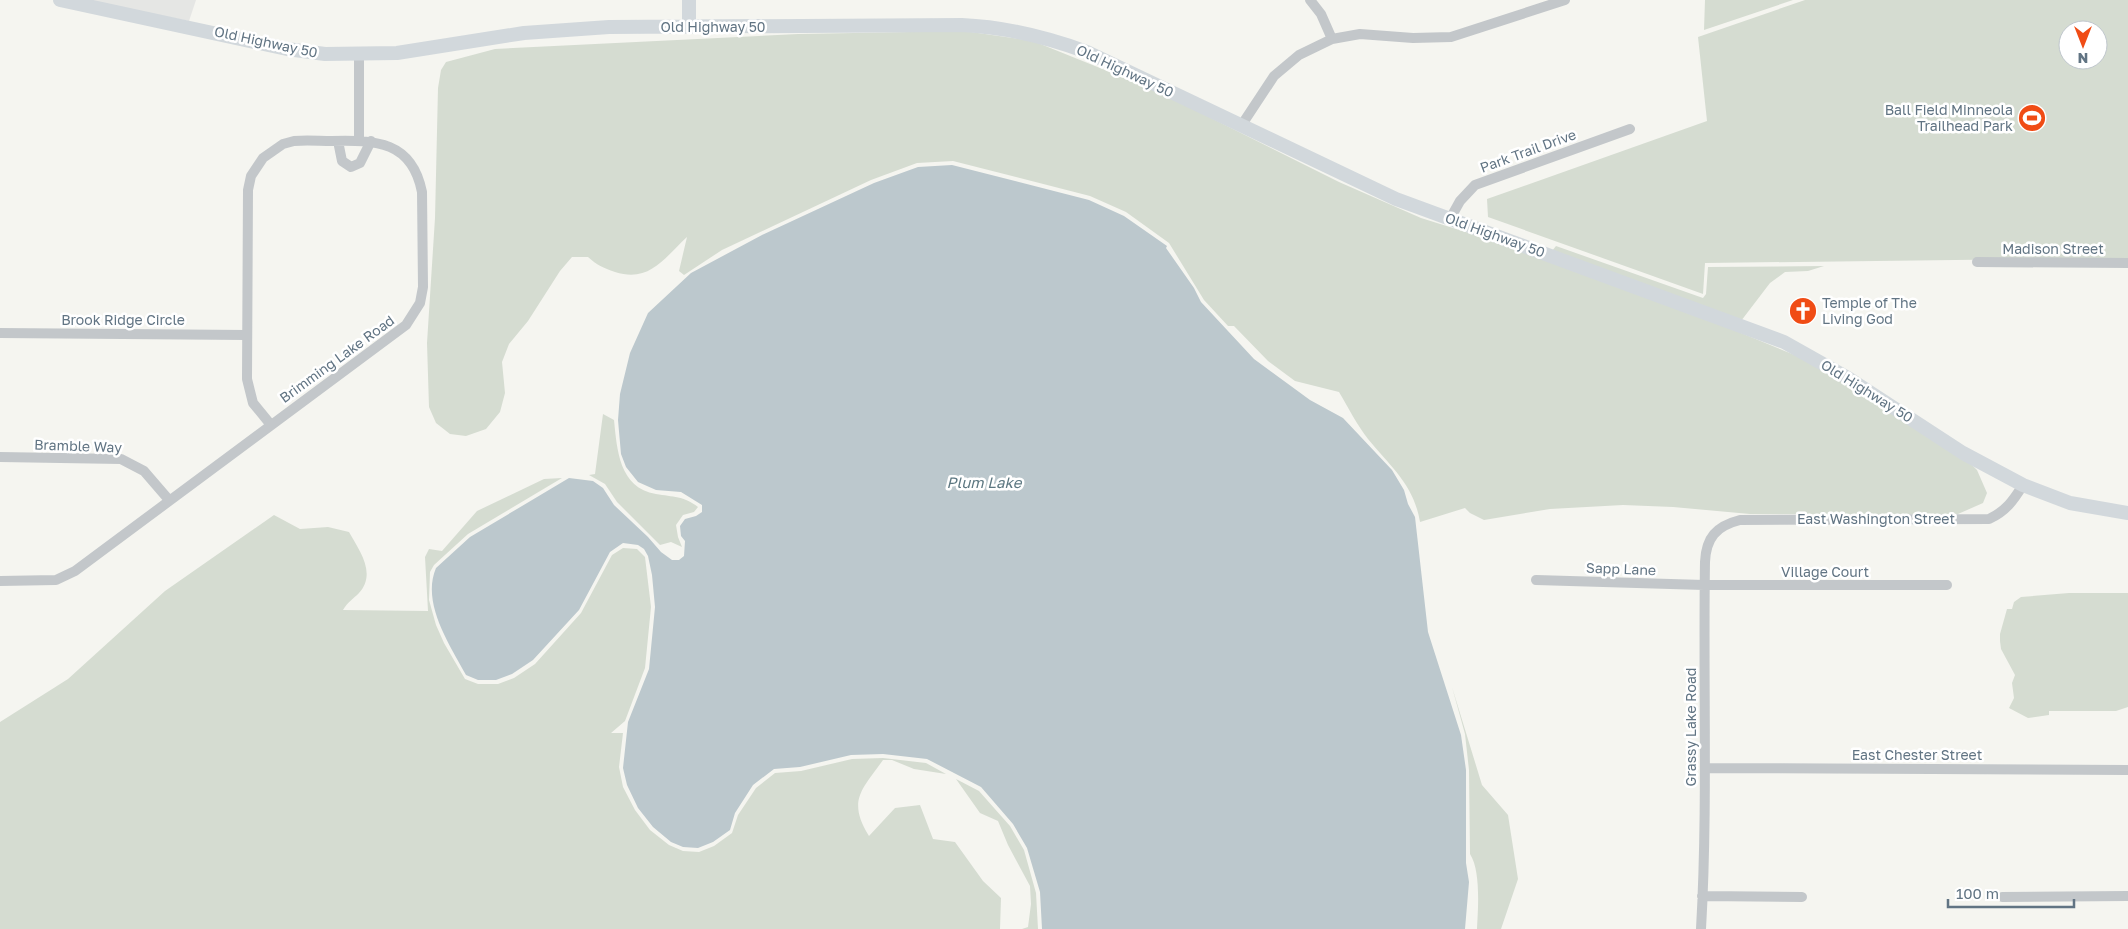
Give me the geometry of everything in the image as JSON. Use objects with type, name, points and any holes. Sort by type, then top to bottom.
[{"type":"main road","name":"Old Highway 50","points":[[60,0],[287,49],[359,56],[418,51],[561,29],[609,27],[962,25],[1017,30],[1052,39],[1088,52],[1349,178],[1450,219],[1784,342],[1848,378],[1977,462],[2023,485],[2070,502],[2128,513]]},
{"type":"main road","points":[[689,0],[689,27]]},
{"type":"street","points":[[1310,0],[1321,14],[1332,39]]},
{"type":"street","points":[[1242,126],[1274,76],[1299,55],[1332,39],[1360,34],[1413,38],[1451,37],[1565,0]]},
{"type":"street","points":[[359,56],[359,140]]},
{"type":"street","name":"Park Trail Drive","points":[[1450,219],[1470,190],[1480,183],[1630,129]]},
{"type":"street","points":[[338,140],[342,161],[351,167],[360,163],[371,141]]},
{"type":"street","name":"Brimming Lake Road","points":[[0,581],[35,581],[63,578],[271,426],[406,325],[420,303],[423,287],[422,192],[416,171],[404,155],[387,146],[371,141],[359,140],[294,141],[283,144],[263,158],[251,176],[246,206],[247,379],[253,403],[271,426]]},
{"type":"street","name":"Madison Street","points":[[1977,262],[2128,264]]},
{"type":"street","name":"Brook Ridge Circle","points":[[0,334],[246,334]]},
{"type":"street","name":"Bramble Way","points":[[0,457],[121,459],[144,471],[169,500]]},
{"type":"street","name":"East Washington Street","points":[[1717,529],[1726,523],[1763,519],[1989,518],[2002,513],[2012,503],[2023,485]]},
{"type":"street","name":"Grassy Lake Road","points":[[1702,929],[1705,768],[1703,708],[1704,586],[1707,544],[1717,529]]},
{"type":"street","name":"Sapp Lane","points":[[1536,580],[1704,586]]},
{"type":"street","name":"Village Court","points":[[1704,586],[1947,585]]},
{"type":"street","name":"East Chester Street","points":[[1705,768],[2128,770]]},
{"type":"street","points":[[1702,896],[1802,897]]},
{"type":"street","points":[[2002,897],[2128,896]]},
{"type":"shaded area","points":[[84,0],[196,0],[189,21]]},
{"type":"shaded area","points":[[1705,0],[1793,0],[1704,30]]},
{"type":"shaded area","points":[[1805,0],[2128,0],[2128,258],[1705,263],[1703,294],[1488,217],[1487,199],[1707,121],[1698,37]]},
{"type":"shaded area","points":[[964,31],[1033,41],[1157,91],[1339,182],[1421,218],[1504,244],[1673,305],[1797,356],[1852,386],[1970,463],[1977,470],[1987,493],[1983,503],[1958,514],[1750,514],[1673,507],[1623,505],[1550,509],[1484,520],[1470,513],[1465,508],[1420,522],[1413,497],[1407,487],[1364,434],[1339,392],[1295,381],[1268,361],[1234,326],[1228,326],[1204,300],[1169,243],[1126,212],[1090,196],[953,161],[917,163],[871,180],[722,250],[684,275],[679,271],[687,237],[656,266],[638,274],[627,275],[615,272],[600,266],[588,257],[572,257],[560,271],[528,321],[509,344],[502,362],[505,393],[500,412],[486,429],[466,436],[450,434],[436,423],[429,407],[427,343],[435,218],[438,88],[441,70],[446,62],[495,49],[798,34]]},
{"type":"shaded area","points":[[1556,246],[1703,298],[1706,294],[1708,267],[1824,266],[1808,271],[1785,272],[1770,283],[1741,321],[1552,251]]},
{"type":"shaded area","points":[[603,414],[614,420],[622,466],[634,484],[656,494],[683,499],[698,507],[694,512],[683,515],[676,525],[682,547],[671,542],[660,545],[617,502],[605,484],[589,475],[595,474]]},
{"type":"shaded area","points":[[562,478],[468,534],[434,565],[430,572],[429,600],[436,625],[465,679],[478,684],[498,684],[514,678],[535,664],[581,613],[612,555],[623,548],[637,549],[645,557],[651,607],[645,668],[625,721],[611,733],[623,733],[619,767],[623,787],[635,810],[650,830],[669,845],[683,851],[699,852],[714,846],[732,833],[738,815],[756,788],[775,773],[801,771],[852,759],[883,758],[926,763],[946,774],[914,769],[892,760],[883,760],[869,779],[860,796],[858,804],[862,824],[869,836],[895,808],[920,805],[933,839],[955,842],[983,881],[1001,898],[1000,929],[0,929],[0,722],[68,679],[165,591],[274,515],[300,529],[328,527],[349,532],[364,562],[366,578],[359,593],[343,610],[428,611],[425,557],[429,549],[442,551],[477,511],[544,479]]},
{"type":"shaded area","points":[[2069,593],[2128,593],[2128,707],[2116,711],[2049,711],[2049,715],[2028,718],[2009,708],[2014,698],[2012,683],[2015,675],[2001,649],[2000,641],[2007,609],[2012,609],[2014,602],[2021,597]]},
{"type":"shaded area","points":[[1452,687],[1482,785],[1508,815],[1518,879],[1501,929],[1477,929],[1477,880],[1474,861],[1470,854],[1469,770],[1465,734]]},
{"type":"shaded area","points":[[956,779],[979,791],[1010,826],[1024,850],[1036,893],[1038,929],[1022,929],[1028,927],[1031,904],[1030,886],[1008,845],[998,821],[980,813]]},
{"type":"water","name":"Plum Lake","points":[[952,165],[1089,200],[1124,216],[1167,246],[1166,248],[1194,288],[1201,302],[1254,359],[1310,400],[1343,418],[1392,470],[1404,490],[1408,504],[1415,517],[1428,632],[1461,735],[1466,770],[1466,863],[1469,882],[1465,929],[1042,929],[1040,892],[1027,848],[1013,824],[981,787],[927,759],[883,754],[851,755],[800,767],[774,769],[753,785],[735,813],[730,830],[713,842],[698,848],[683,847],[671,842],[653,827],[638,808],[627,785],[623,768],[628,722],[649,669],[655,607],[648,556],[644,549],[638,545],[623,543],[610,552],[579,610],[533,660],[512,674],[496,680],[478,680],[466,675],[439,623],[435,609],[432,581],[436,568],[470,537],[569,478],[593,481],[603,488],[614,505],[661,552],[672,560],[679,560],[684,556],[685,541],[681,536],[680,526],[685,519],[702,512],[702,505],[681,492],[656,490],[638,482],[626,467],[621,454],[618,420],[620,394],[630,353],[648,313],[691,273],[762,235],[874,183],[918,167]]},
{"type":"place","name":"Ball Field Minneola Trailhead Park","points":[[2032,118]]},
{"type":"place","name":"Temple of The Living God","points":[[1803,311]]}]
